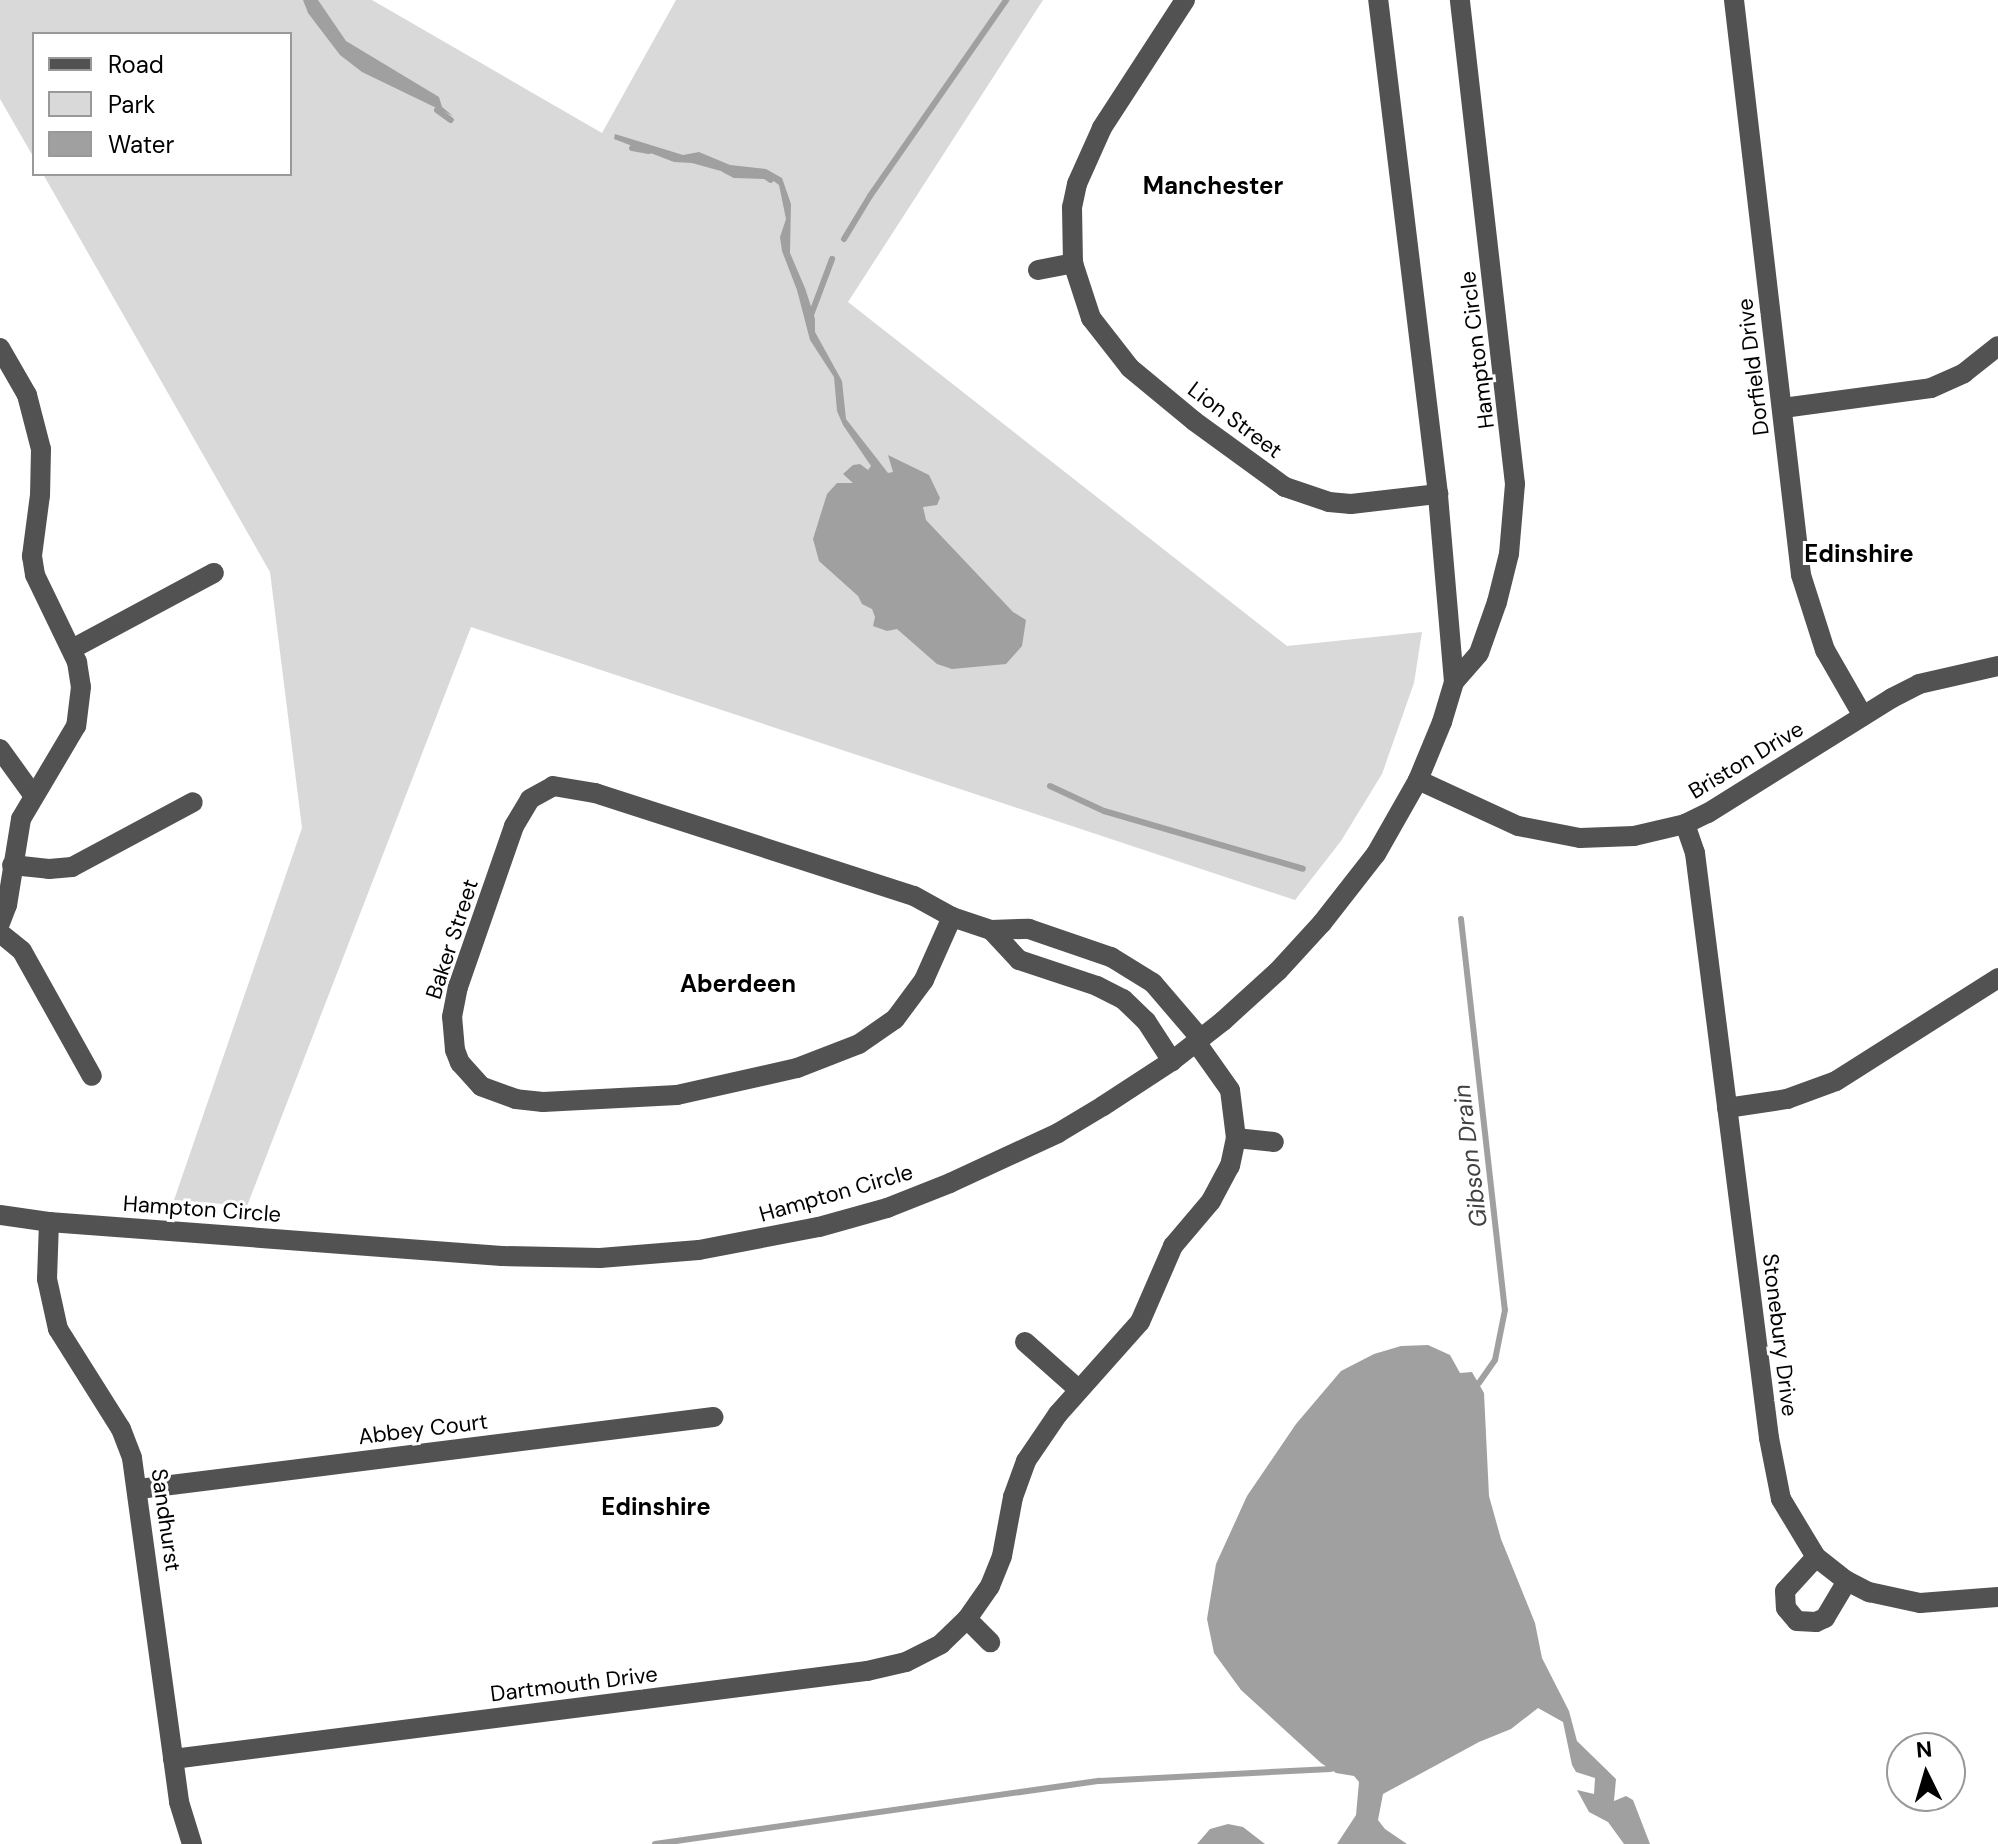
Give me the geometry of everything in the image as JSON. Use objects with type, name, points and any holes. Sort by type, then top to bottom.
[{"type":"street","name":"Lion Street","points":[[1185,0],[1121,96],[1089,153],[1072,207],[1073,263],[1091,318],[1116,352],[1194,421],[1269,477],[1304,496],[1351,504],[1438,494]]},
{"type":"street","name":"Hampton Circle","points":[[0,1215],[49,1222],[533,1257],[600,1258],[699,1250],[819,1227],[887,1208],[950,1183],[1058,1133],[1172,1061],[1278,971],[1322,923],[1376,854],[1418,780],[1442,722],[1454,682],[1438,494],[1378,0]]},
{"type":"street","name":"Hampton Circle","points":[[1454,682],[1479,653],[1497,602],[1509,554],[1515,484],[1460,0]]},
{"type":"street","name":"Dorfield Drive","points":[[1734,0],[1807,600],[1825,650],[1863,716]]},
{"type":"street","points":[[1038,270],[1073,263]]},
{"type":"street","points":[[1783,408],[1931,388],[1964,373],[1998,346]]},
{"type":"street","points":[[0,348],[27,395],[39,435],[42,462],[32,556],[35,575],[72,649],[80,674],[80,712],[76,726],[33,795],[16,834],[7,905],[0,923]]},
{"type":"street","points":[[72,649],[214,573]]},
{"type":"street","name":"Briston Drive","points":[[1418,780],[1518,826],[1550,834],[1620,838],[1685,824],[1735,798],[1919,684],[1998,666]]},
{"type":"street","points":[[0,749],[33,795]]},
{"type":"street","name":"Baker Street","points":[[952,917],[924,980],[895,1019],[859,1044],[797,1068],[677,1095],[543,1102],[516,1099],[481,1086],[460,1063],[455,1050],[452,1017],[458,987],[514,826],[530,799],[553,786],[595,793],[898,891],[952,917],[991,930],[1029,929],[1111,957],[1153,983],[1198,1040]]},
{"type":"street","points":[[12,865],[49,869],[72,867],[94,859],[193,802]]},
{"type":"street","name":"Stonebury Drive","points":[[1685,824],[1695,853],[1775,1477],[1791,1521],[1816,1557],[1847,1581],[1869,1592],[1920,1603],[1998,1597]]},
{"type":"street","name":"Baker Street","points":[[991,930],[1019,960],[1097,986],[1135,1008],[1172,1061]]},
{"type":"street","points":[[0,933],[22,951],[92,1076]]},
{"type":"street","points":[[1097,986],[1111,957]]},
{"type":"street","points":[[1727,1108],[1787,1099],[1836,1081],[1998,978]]},
{"type":"street","name":"Dartmouth Drive","points":[[173,1759],[867,1671],[906,1662],[927,1652],[967,1619],[997,1569],[1013,1497],[1026,1461],[1079,1390],[1140,1322],[1173,1246],[1223,1181],[1236,1138],[1230,1090],[1198,1040]]},
{"type":"street","points":[[1236,1138],[1274,1142]]},
{"type":"street","name":"Sandhurst","points":[[49,1222],[46,1264],[51,1306],[66,1346],[121,1429],[139,1489],[179,1802],[192,1844]]},
{"type":"street","points":[[1025,1342],[1079,1390]]},
{"type":"street","name":"Abbey Court","points":[[139,1489],[714,1417]]},
{"type":"street","points":[[1816,1557],[1785,1591],[1786,1608],[1797,1621],[1816,1622],[1825,1618],[1847,1581]]},
{"type":"street","points":[[967,1619],[990,1642]]},
{"type":"green space","points":[[0,0],[372,0],[602,133],[676,0],[1043,0],[848,302],[1287,646],[1422,632],[1414,683],[1382,774],[1341,841],[1295,900],[471,627],[247,1206],[174,1200],[302,828],[270,572],[44,176],[292,176],[292,32],[32,32],[32,155],[0,99]]},
{"type":"water","points":[[303,0],[318,0],[346,41],[439,97],[442,107],[453,116],[362,72],[340,55],[308,13]]},
{"type":"water","points":[[615,134],[683,155],[699,152],[730,165],[766,169],[782,178],[791,204],[790,253],[815,319],[815,332],[842,381],[846,419],[888,473],[893,472],[888,455],[929,475],[940,498],[937,505],[923,507],[926,520],[1013,612],[1026,620],[1022,646],[1006,664],[952,669],[937,664],[897,629],[887,631],[873,626],[875,617],[872,609],[862,604],[858,596],[819,561],[813,539],[827,494],[837,483],[853,483],[843,474],[853,465],[860,464],[868,470],[871,466],[843,425],[837,411],[834,377],[810,340],[797,290],[782,251],[780,237],[786,219],[779,185],[764,174],[728,173],[692,163],[674,162],[614,139]]},
{"type":"water","points":[[1428,1345],[1450,1355],[1460,1373],[1472,1372],[1484,1393],[1489,1496],[1501,1539],[1535,1623],[1542,1658],[1569,1711],[1577,1741],[1616,1779],[1614,1801],[1626,1796],[1633,1800],[1650,1844],[1624,1844],[1608,1822],[1589,1812],[1577,1790],[1594,1794],[1595,1778],[1576,1772],[1563,1722],[1538,1708],[1511,1729],[1479,1742],[1383,1794],[1378,1820],[1385,1829],[1407,1844],[1337,1844],[1356,1815],[1359,1782],[1354,1776],[1336,1773],[1321,1763],[1241,1690],[1214,1653],[1207,1619],[1216,1564],[1247,1496],[1296,1424],[1341,1371],[1374,1354],[1401,1346]]},
{"type":"water","points":[[1228,1824],[1243,1827],[1265,1844],[1197,1844],[1210,1829]]},
{"type":"waterway","points":[[844,239],[870,196],[1006,0]]},
{"type":"waterway","name":"Gibson Drain","points":[[437,110],[451,120]]},
{"type":"waterway","name":"Gibson Drain","points":[[632,148],[649,151]]},
{"type":"waterway","name":"Gibson Drain","points":[[725,170],[735,175],[765,176],[771,180]]},
{"type":"waterway","points":[[811,315],[832,259]]},
{"type":"waterway","name":"Gibson Drain","points":[[1050,786],[1104,811],[1303,869]]},
{"type":"waterway","name":"Gibson Drain","points":[[1461,919],[1505,1310],[1495,1360],[1479,1383]]},
{"type":"waterway","points":[[655,1844],[1100,1781],[1331,1769]]},
{"type":"district","name":"Manchester","points":[[1213,186]]},
{"type":"district","name":"Edinshire","points":[[1859,554]]},
{"type":"district","name":"Aberdeen","points":[[738,984]]},
{"type":"district","name":"Edinshire","points":[[656,1507]]}]
